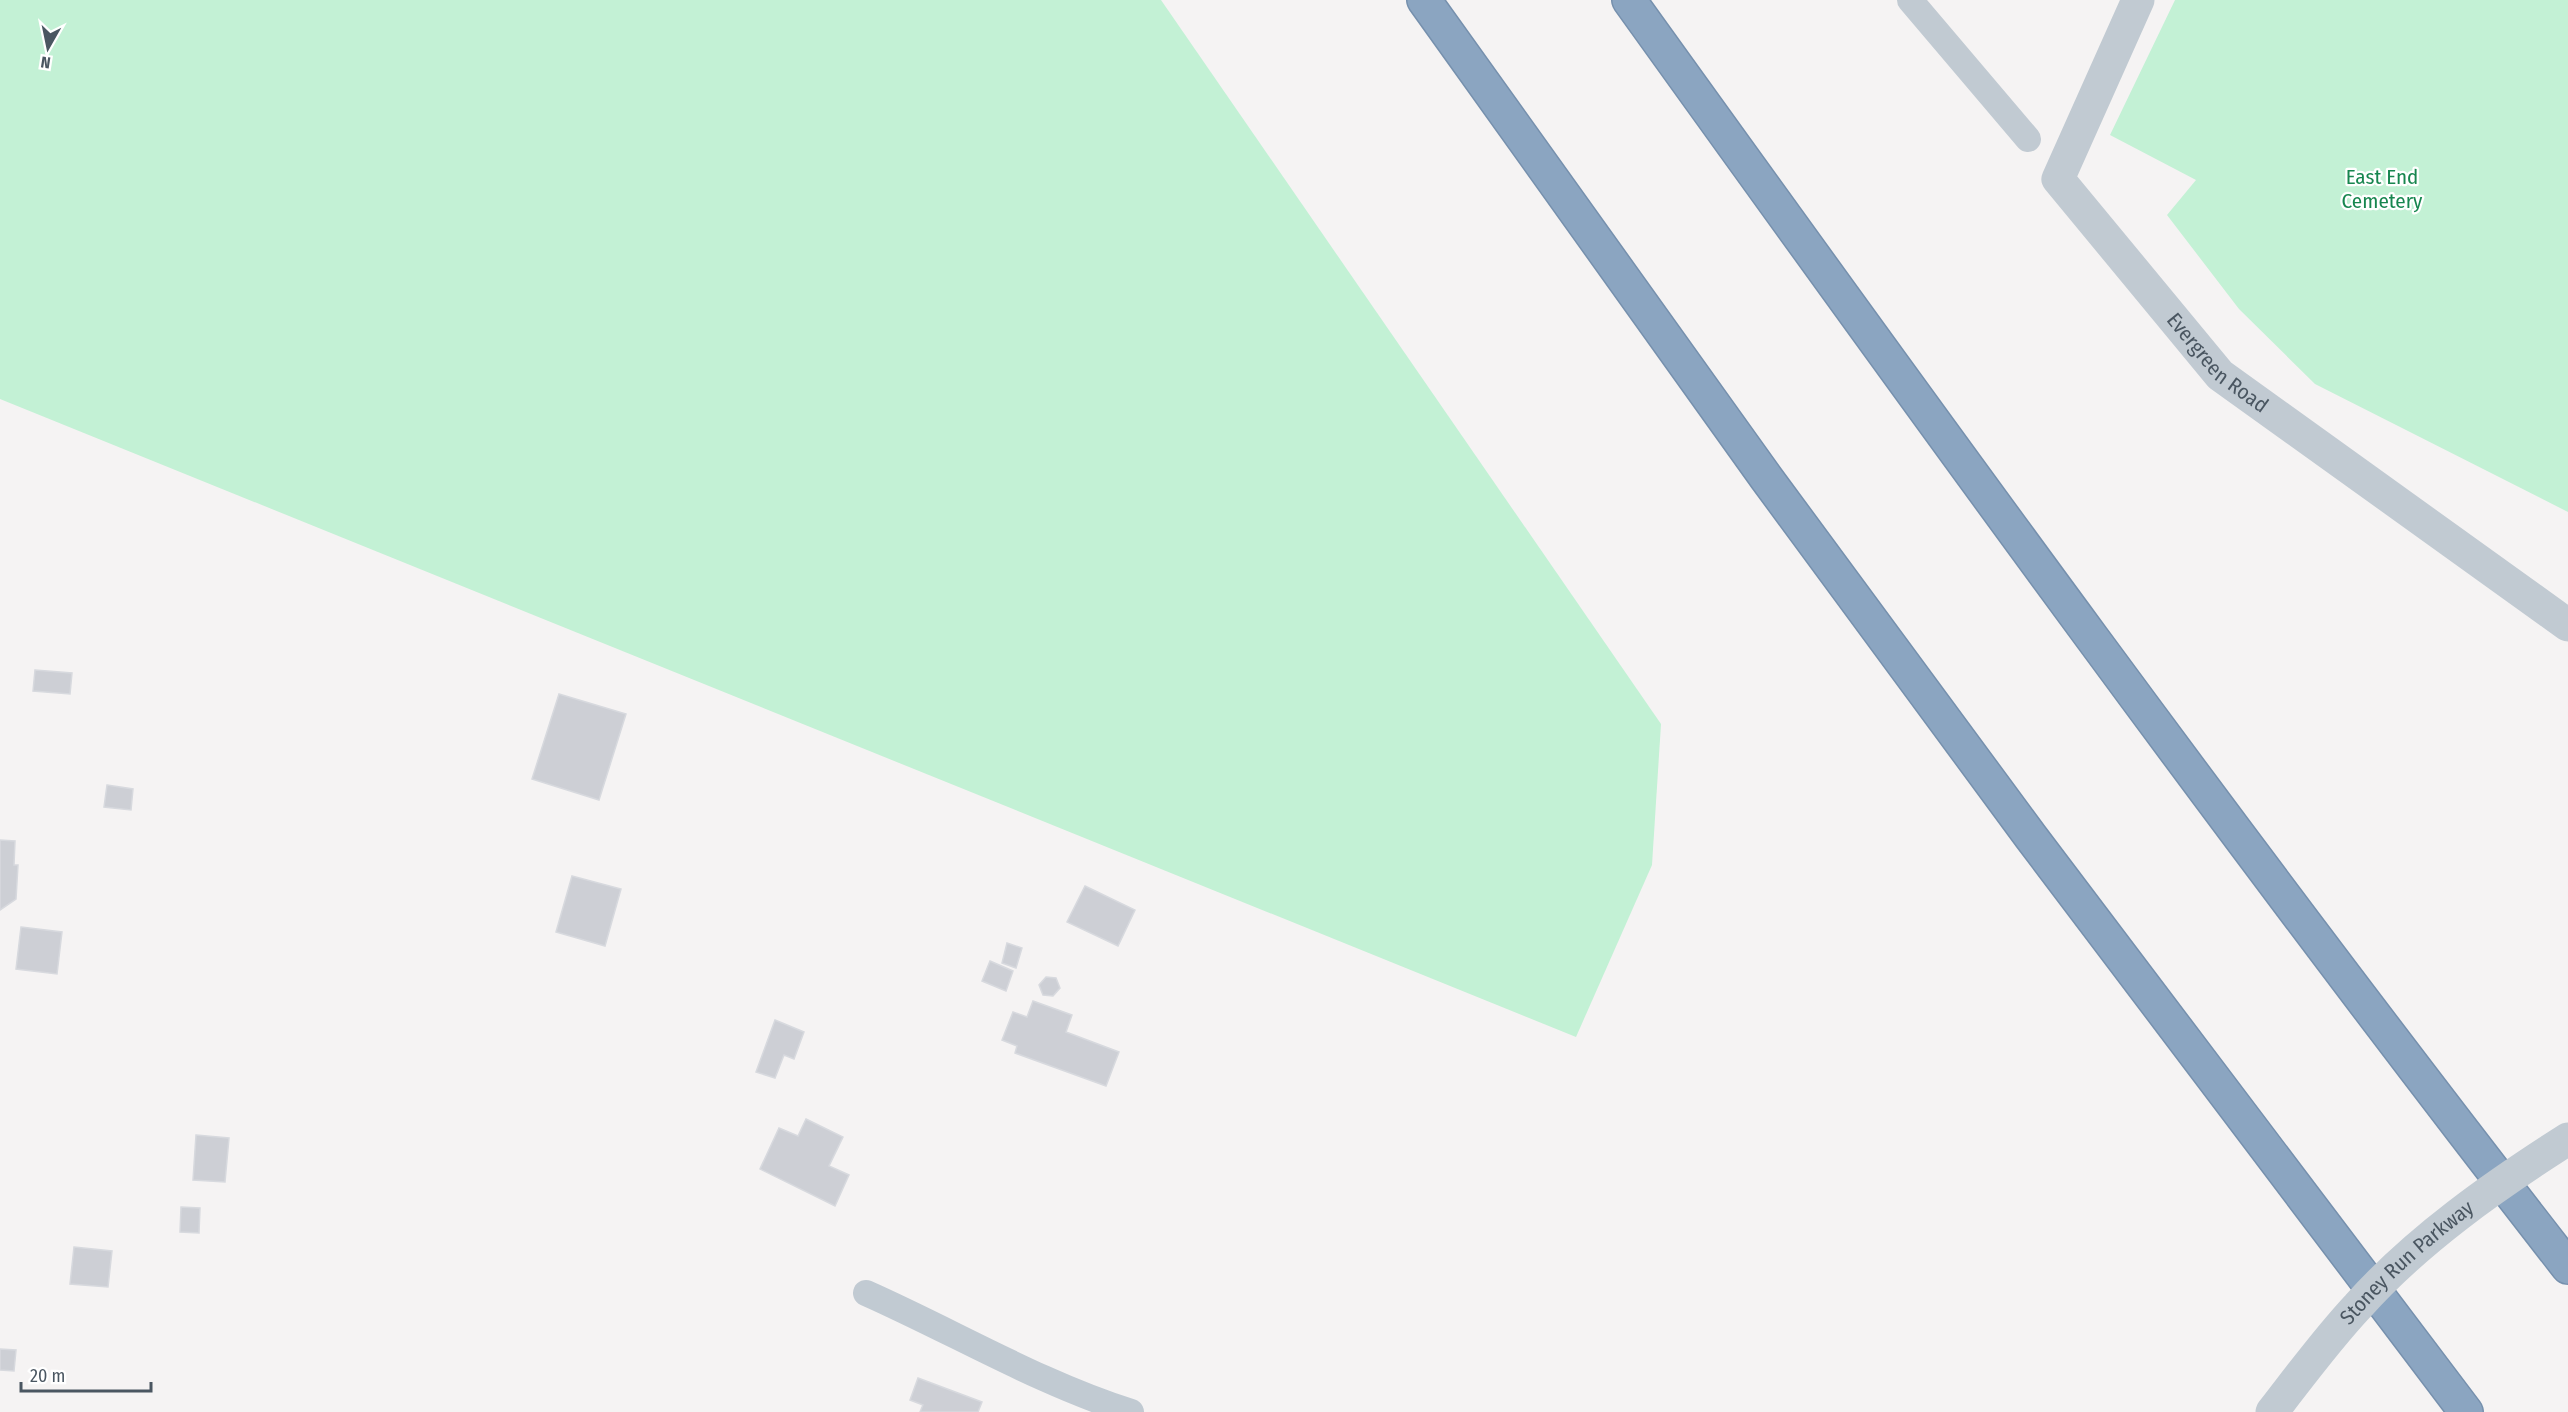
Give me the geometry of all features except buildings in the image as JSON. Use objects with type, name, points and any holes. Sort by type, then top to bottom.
[{"type":"highway","points":[[1424,0],[1780,497],[2046,856],[2466,1412]]},
{"type":"highway","points":[[1629,0],[1880,349],[2194,774],[2568,1267]]},
{"type":"street","name":"Evergreen Road","points":[[2138,0],[2058,179],[2220,375],[2568,625]]},
{"type":"street","name":"Stoney Run Parkway","points":[[2272,1412],[2359,1304],[2410,1256],[2532,1162],[2568,1139]]},
{"type":"lane","points":[[1910,0],[2028,139]]},
{"type":"lane","points":[[866,1293],[938,1325],[1080,1396],[1131,1412]]},
{"type":"green space","points":[[0,0],[1161,0],[1661,724],[1652,865],[1576,1037],[0,399]]},
{"type":"green space","name":"East End Cemetery","points":[[2175,0],[2568,0],[2568,512],[2315,384],[2239,309],[2167,215],[2196,180],[2110,135]]}]
